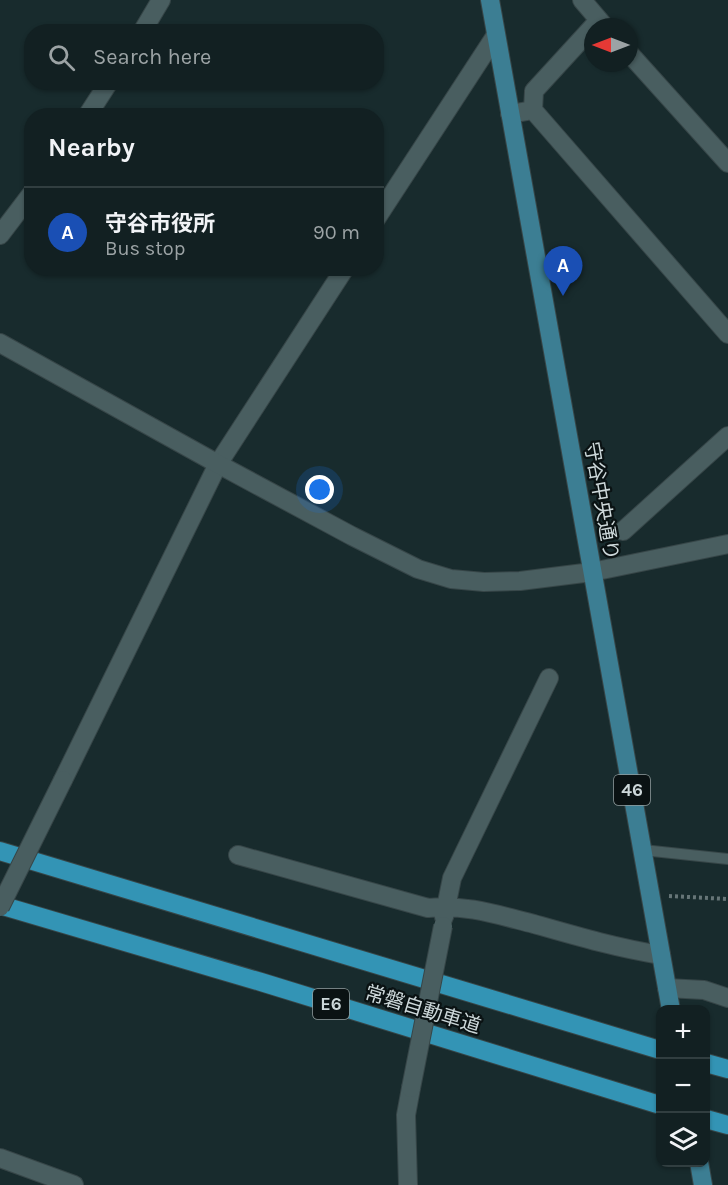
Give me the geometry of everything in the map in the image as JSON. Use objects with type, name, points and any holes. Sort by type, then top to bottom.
[{"type":"highway","name":"常磐自動車道","points":[[0,851],[656,1049]]},
{"type":"highway","name":"常磐自動車道","points":[[0,906],[261,982],[656,1104]]},
{"type":"highway","points":[[710,1065],[728,1070]]},
{"type":"highway","points":[[710,1120],[728,1125]]},
{"type":"main road","name":"守谷中央通り","points":[[490,0],[669,1005]]},
{"type":"main road","points":[[700,1167],[703,1185]]},
{"type":"street","points":[[582,0],[597,18]]},
{"type":"street","points":[[146,24],[156,2]]},
{"type":"street","points":[[384,207],[496,35]]},
{"type":"street","points":[[584,42],[534,91],[533,110],[728,334]]},
{"type":"street","points":[[638,63],[728,163]]},
{"type":"street","points":[[92,108],[105,90]]},
{"type":"street","points":[[510,114],[533,110]]},
{"type":"street","points":[[0,235],[24,204]]},
{"type":"street","points":[[0,906],[218,464],[340,276]]},
{"type":"street","points":[[0,343],[218,464],[409,564],[451,579],[484,582],[520,581],[592,572],[728,544]]},
{"type":"street","points":[[624,531],[728,436]]},
{"type":"street","points":[[408,1185],[406,1115],[452,879],[549,678]]},
{"type":"street","points":[[238,855],[428,908],[446,906],[473,908],[630,950],[661,955]]},
{"type":"street","points":[[667,988],[704,990],[728,998]]},
{"type":"street","points":[[0,1158],[74,1185]]},
{"type":"lane","points":[[643,850],[728,859]]},
{"type":"path","points":[[651,895],[728,898]]},
{"type":"place","name":"守谷市役所","points":[[563,296]]}]
